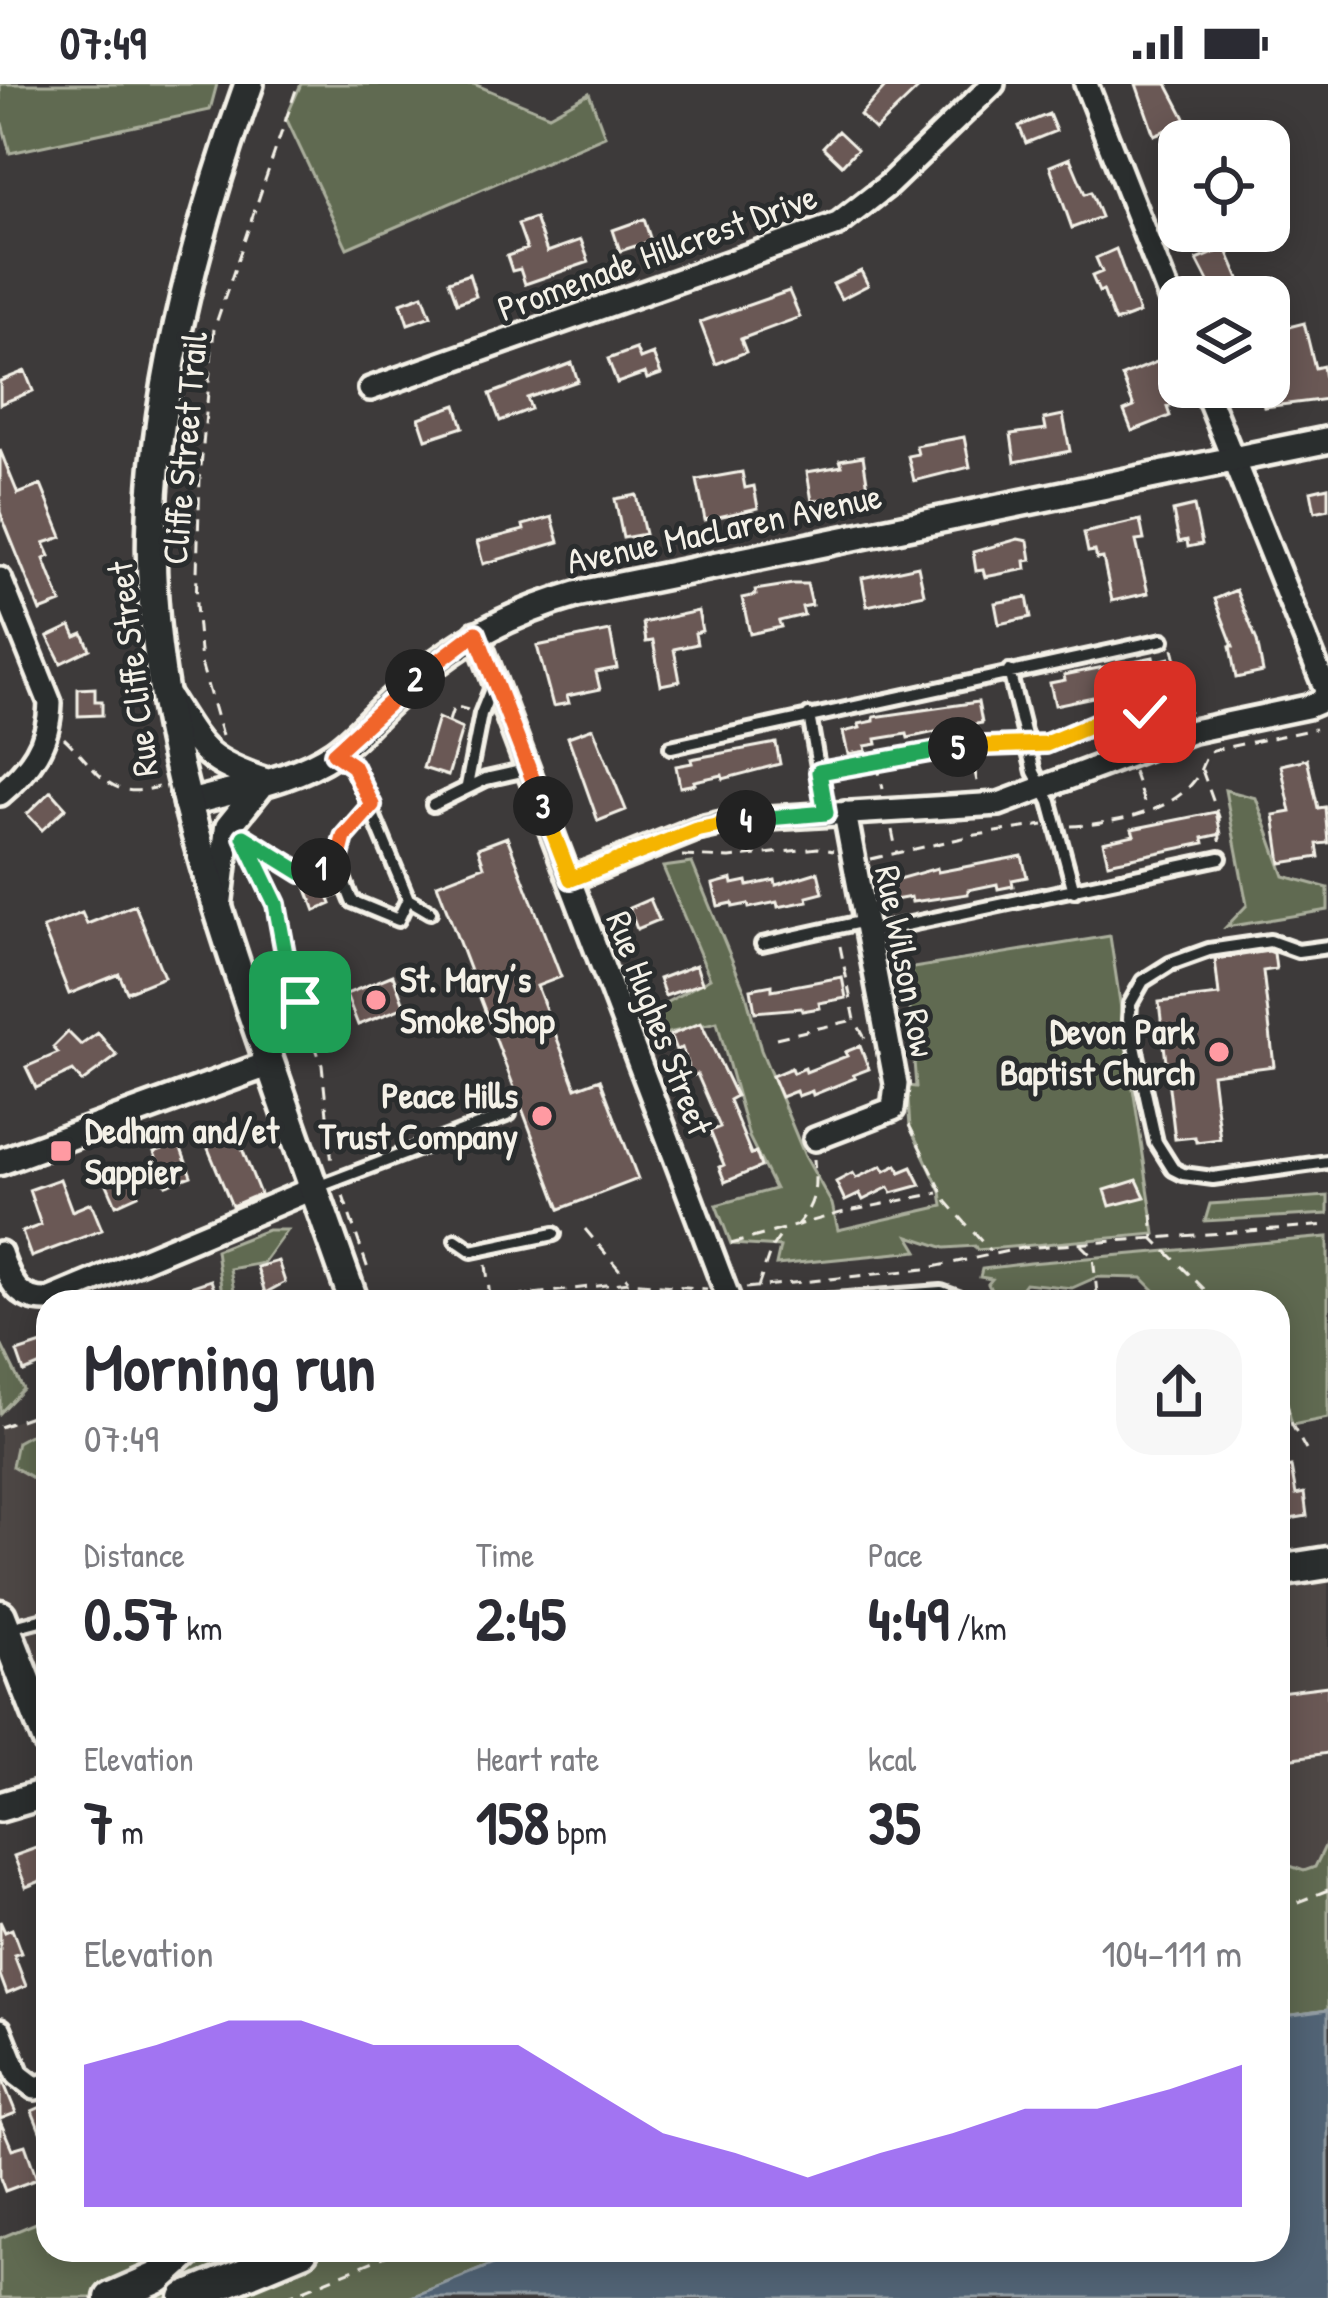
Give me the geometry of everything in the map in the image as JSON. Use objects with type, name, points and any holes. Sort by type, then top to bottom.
[{"type":"main road","name":"Rue Cliffe Street","points":[[249,84],[198,247],[169,376],[152,516],[164,690],[186,804],[218,910],[269,1064],[326,1184],[351,1290]]},
{"type":"main road","points":[[1290,1569],[1328,1563]]},
{"type":"main road","points":[[3,1623],[36,1707]]},
{"type":"main road","points":[[21,1666],[36,1689]]},
{"type":"main road","points":[[0,1807],[36,1796]]},
{"type":"main road","points":[[111,2298],[159,2277],[176,2262]]},
{"type":"main road","points":[[186,2298],[273,2262]]},
{"type":"street","name":"Promenade Hillcrest Drive","points":[[370,388],[838,224],[873,199],[993,84]]},
{"type":"street","points":[[1086,84],[1161,276]]},
{"type":"street","points":[[571,879],[696,830],[736,820],[835,813],[886,801],[999,804],[1193,731],[1307,707],[1328,697],[1212,408]]},
{"type":"street","name":"Avenue MacLaren Avenue","points":[[186,804],[266,781],[334,753],[440,658],[476,633],[526,609],[578,594],[1328,440]]},
{"type":"street","points":[[0,579],[50,703],[50,725],[42,749],[0,794]]},
{"type":"street","name":"Rue Hughes Street","points":[[476,633],[725,1290]]},
{"type":"street","points":[[164,690],[214,762],[266,781],[228,827],[218,910]]},
{"type":"street","name":"Rue Wilson Row","points":[[815,1139],[893,1109],[896,1084],[866,927],[835,813]]},
{"type":"street","points":[[0,1162],[269,1064]]},
{"type":"street","points":[[72,1290],[326,1184]]},
{"type":"street","points":[[0,1253],[17,1292],[36,1301]]},
{"type":"street","points":[[0,2030],[18,2075],[36,2085]]},
{"type":"lane","points":[[671,747],[1162,640]]},
{"type":"lane","points":[[1010,671],[1028,746],[1050,802],[1074,891]]},
{"type":"lane","points":[[467,787],[481,714],[495,679]]},
{"type":"lane","points":[[808,715],[819,772],[835,813]]},
{"type":"lane","points":[[334,753],[353,766],[408,899],[430,912]]},
{"type":"lane","points":[[433,805],[467,787],[529,769]]},
{"type":"lane","points":[[372,805],[344,837],[337,864],[352,901],[398,920],[408,899]]},
{"type":"lane","points":[[762,944],[1074,891],[1220,858]]},
{"type":"lane","points":[[1328,947],[1298,951],[1270,940],[1209,950],[1143,980],[1129,1018],[1156,1142],[1173,1169],[1213,1178],[1328,1162]]},
{"type":"lane","points":[[326,1184],[509,1114]]},
{"type":"lane","points":[[456,1240],[472,1251],[554,1234]]},
{"type":"lane","points":[[3,1623],[36,1619]]},
{"type":"path","name":"Cliffe Street Trail","points":[[222,745],[201,663],[196,605],[200,477],[214,329],[298,84]]},
{"type":"path","points":[[819,772],[970,747],[1046,744],[1130,715],[1190,714],[1177,654],[1162,640]]},
{"type":"path","points":[[457,722],[449,721],[454,706],[481,714]]},
{"type":"path","points":[[50,725],[117,790],[133,794],[158,787]]},
{"type":"path","points":[[970,747],[979,788]]},
{"type":"path","points":[[1128,756],[1147,809]]},
{"type":"path","points":[[876,761],[898,854]]},
{"type":"path","points":[[1201,769],[1220,817],[1220,858]]},
{"type":"path","points":[[337,864],[302,873],[244,837],[276,904],[288,970],[322,1065],[329,1155],[326,1184],[370,1277]]},
{"type":"path","points":[[776,1038],[855,1020]]},
{"type":"path","points":[[794,1227],[814,1204],[818,1187],[815,1139]]},
{"type":"path","points":[[731,1244],[941,1192]]},
{"type":"path","points":[[1152,1214],[1154,1239],[1204,1290]]},
{"type":"path","points":[[742,1290],[924,1269],[1022,1247],[1328,1225]]},
{"type":"path","points":[[585,1229],[629,1282]]},
{"type":"path","points":[[758,1287],[784,1230]]},
{"type":"path","points":[[1079,1244],[1094,1257],[1097,1290]]},
{"type":"path","points":[[486,1263],[489,1290]]},
{"type":"path","points":[[560,1290],[651,1282],[706,1290]]},
{"type":"path","points":[[630,1290],[651,1282]]},
{"type":"path","points":[[0,1427],[36,1414]]},
{"type":"path","points":[[1290,1416],[1306,1450]]},
{"type":"path","points":[[1290,1905],[1328,1889]]},
{"type":"path","points":[[284,2298],[371,2262]]},
{"type":"shaded area","points":[[36,1414],[36,1708],[0,1615],[0,1427]]},
{"type":"shaded area","points":[[1328,1563],[1328,1889],[1290,1904],[1290,1569]]},
{"type":"green space","points":[[0,84],[217,84],[210,110],[10,153],[0,116]]},
{"type":"green space","points":[[301,84],[474,84],[549,115],[589,93],[605,136],[347,248],[286,118]]},
{"type":"green space","points":[[1225,790],[1256,798],[1284,876],[1328,888],[1328,910],[1226,927],[1247,905]]},
{"type":"green space","points":[[692,863],[746,994],[761,1050],[805,1156],[832,1204],[838,1230],[943,1206],[910,1127],[907,1086],[916,1087],[907,969],[1110,936],[1155,1234],[977,1250],[975,1246],[945,1248],[909,1236],[918,1251],[776,1265],[780,1247],[731,1244],[716,1205],[775,1189],[749,1137],[717,1022],[664,1034],[651,1011],[710,978],[663,867]]},
{"type":"green space","points":[[1328,1196],[1328,1214],[1205,1221],[1210,1204]]},
{"type":"green space","points":[[267,1230],[287,1230],[263,1263],[230,1269],[234,1290],[221,1290],[216,1250]]},
{"type":"green space","points":[[1328,1237],[1328,1418],[1292,1425],[1290,1290],[1154,1290],[1142,1278],[1097,1277],[1072,1288],[1025,1283],[1020,1290],[991,1290],[992,1279],[980,1277],[982,1269]]},
{"type":"green space","points":[[0,1342],[23,1389],[0,1413]]},
{"type":"green space","points":[[36,1432],[36,1480],[12,1466],[17,1442]]},
{"type":"green space","points":[[1328,1840],[1328,2010],[1290,2015],[1290,1866],[1304,1871],[1315,1867]]},
{"type":"green space","points":[[36,2223],[36,2262],[498,2262],[409,2298],[0,2298],[0,2238]]},
{"type":"water","points":[[1328,2010],[1328,2298],[409,2298],[498,2262],[1290,2262],[1290,2015]]},
{"type":"building","points":[[888,84],[923,84],[875,130],[860,115]]},
{"type":"building","points":[[1136,84],[1167,84],[1186,120],[1158,120],[1154,135]]},
{"type":"building","points":[[1049,114],[1056,131],[1026,143],[1019,126]]},
{"type":"building","points":[[838,131],[857,149],[842,165],[823,147]]},
{"type":"building","points":[[1070,158],[1101,217],[1072,228],[1050,166]]},
{"type":"building","points":[[535,218],[547,252],[581,240],[589,262],[525,284],[520,269],[512,271],[507,256],[527,249],[518,224]]},
{"type":"building","points":[[644,219],[651,241],[620,251],[613,230]]},
{"type":"building","points":[[1116,249],[1139,313],[1115,322],[1092,276],[1102,272],[1096,258]]},
{"type":"building","points":[[1228,252],[1238,276],[1205,276],[1197,260]]},
{"type":"building","points":[[861,271],[868,285],[841,299],[833,284]]},
{"type":"building","points":[[469,274],[476,296],[457,303],[449,281]]},
{"type":"building","points":[[789,291],[800,317],[741,339],[746,352],[716,364],[700,322]]},
{"type":"building","points":[[423,295],[431,316],[408,324],[401,303]]},
{"type":"building","points":[[1304,323],[1315,368],[1323,366],[1328,399],[1290,404],[1290,327]]},
{"type":"building","points":[[636,349],[640,359],[653,354],[661,374],[647,379],[645,373],[617,383],[608,359]]},
{"type":"building","points":[[1158,361],[1158,408],[1167,408],[1170,416],[1132,431],[1124,411],[1134,407],[1122,376]]},
{"type":"building","points":[[572,363],[578,381],[527,398],[531,409],[500,421],[490,394]]},
{"type":"building","points":[[25,371],[33,391],[0,404],[0,381]]},
{"type":"building","points":[[456,405],[463,427],[426,439],[419,418]]},
{"type":"building","points":[[1063,415],[1070,451],[1015,462],[1011,434],[1046,429],[1044,419]]},
{"type":"building","points":[[964,437],[970,467],[914,481],[908,456],[918,454],[916,446]]},
{"type":"building","points":[[0,450],[18,494],[41,485],[62,537],[44,543],[50,556],[44,559],[61,603],[40,611],[0,512]]},
{"type":"building","points":[[863,456],[869,494],[812,501],[807,472],[842,466],[840,460]]},
{"type":"building","points":[[742,472],[745,488],[754,486],[758,508],[705,520],[697,480]]},
{"type":"building","points":[[1328,487],[1328,509],[1315,512],[1311,491]]},
{"type":"building","points":[[636,495],[645,534],[623,538],[615,499]]},
{"type":"building","points":[[1194,506],[1202,544],[1188,547],[1187,540],[1179,542],[1173,511]]},
{"type":"building","points":[[552,517],[559,542],[483,564],[477,542]]},
{"type":"building","points":[[1140,520],[1144,540],[1136,541],[1148,593],[1112,601],[1103,558],[1088,552],[1084,533]]},
{"type":"building","points":[[1018,539],[1028,541],[1031,560],[1025,561],[1026,569],[985,577],[983,570],[976,571],[973,552]]},
{"type":"building","points":[[918,566],[924,594],[867,606],[862,578]]},
{"type":"building","points":[[807,584],[812,605],[802,607],[804,615],[779,621],[781,627],[750,634],[742,598],[756,595],[755,590]]},
{"type":"building","points":[[1236,590],[1257,641],[1263,672],[1236,678],[1233,646],[1215,599]]},
{"type":"building","points":[[1027,597],[1031,617],[999,624],[995,603]]},
{"type":"building","points":[[698,611],[702,631],[695,633],[697,644],[674,649],[680,681],[661,685],[653,641],[646,642],[643,623]]},
{"type":"building","points":[[71,626],[76,637],[83,634],[90,649],[61,663],[48,637]]},
{"type":"building","points":[[610,631],[617,668],[596,672],[600,689],[567,696],[569,703],[553,706],[537,646]]},
{"type":"building","points":[[1153,657],[1154,662],[1169,658],[1174,680],[1055,705],[1050,683],[1065,680],[1064,675]]},
{"type":"building","points":[[95,688],[102,715],[78,716],[78,689]]},
{"type":"building","points":[[978,702],[982,723],[954,728],[955,734],[876,739],[877,744],[865,746],[866,751],[848,754],[843,732],[860,728],[859,724],[874,721],[874,717]]},
{"type":"building","points":[[438,718],[462,729],[448,776],[423,768]]},
{"type":"building","points":[[593,728],[626,810],[598,821],[568,737]]},
{"type":"building","points":[[776,743],[780,764],[680,787],[676,766],[692,763],[691,759]]},
{"type":"building","points":[[1307,759],[1318,808],[1325,807],[1328,843],[1317,844],[1319,857],[1281,863],[1274,815],[1291,812],[1281,765]]},
{"type":"building","points":[[51,791],[66,808],[42,830],[27,814]]},
{"type":"building","points":[[1216,812],[1221,834],[1203,838],[1204,843],[1108,863],[1103,842],[1134,835],[1132,829]]},
{"type":"building","points":[[507,837],[561,977],[537,986],[576,1088],[600,1079],[638,1179],[560,1209],[437,884],[484,866],[478,848]]},
{"type":"building","points":[[1022,856],[1027,877],[1012,880],[1013,886],[998,889],[997,884],[968,890],[968,894],[912,902],[911,897],[895,900],[891,881],[937,868],[938,872]]},
{"type":"building","points":[[818,872],[823,893],[778,907],[777,902],[749,908],[748,904],[718,906],[713,884],[732,879],[733,884],[747,881],[748,886],[775,880],[776,885]]},
{"type":"building","points":[[332,873],[339,895],[315,911],[304,881]]},
{"type":"building","points":[[650,899],[659,920],[637,929],[629,908]]},
{"type":"building","points":[[135,905],[164,977],[127,992],[119,974],[69,994],[43,928],[82,913],[87,924]]},
{"type":"building","name":"Devon Park Baptist Church","points":[[1274,953],[1276,969],[1263,971],[1274,1066],[1212,1074],[1220,1139],[1175,1139],[1159,1002],[1219,995],[1215,959]]},
{"type":"building","points":[[696,965],[702,983],[665,996],[659,979]]},
{"type":"building","name":"St. Mary’s Smoke Shop","points":[[393,975],[405,1007],[358,1025],[346,994]]},
{"type":"building","points":[[842,977],[846,998],[802,1011],[755,1012],[751,989],[772,985],[772,990]]},
{"type":"building","points":[[701,1023],[736,1096],[729,1100],[751,1154],[756,1152],[761,1167],[725,1182],[719,1167],[724,1165],[710,1131],[720,1127],[697,1074],[691,1076],[682,1048],[676,1050],[670,1035]]},
{"type":"building","points":[[68,1032],[81,1045],[98,1033],[117,1056],[82,1082],[73,1071],[36,1088],[26,1067],[58,1053],[53,1047]]},
{"type":"building","points":[[860,1046],[869,1069],[813,1095],[812,1091],[798,1096],[796,1091],[781,1097],[772,1076],[791,1068],[793,1073],[805,1068],[806,1072]]},
{"type":"building","points":[[233,1126],[260,1194],[232,1206],[207,1146],[214,1143],[211,1135]]},
{"type":"building","points":[[179,1143],[191,1176],[166,1185],[154,1152]]},
{"type":"building","points":[[124,1164],[138,1195],[116,1205],[102,1173]]},
{"type":"building","points":[[897,1165],[900,1172],[912,1167],[921,1185],[892,1193],[889,1187],[863,1200],[860,1194],[845,1201],[836,1182],[853,1173],[856,1178]]},
{"type":"building","points":[[60,1179],[72,1211],[91,1203],[102,1230],[31,1257],[22,1232],[41,1225],[29,1190]]},
{"type":"building","points":[[1137,1180],[1145,1197],[1110,1206],[1105,1190]]},
{"type":"building","points":[[278,1261],[285,1282],[264,1290],[257,1267]]},
{"type":"building","points":[[211,1280],[214,1290],[181,1290]]},
{"type":"building","points":[[36,1346],[36,1367],[24,1372],[17,1352]]},
{"type":"building","points":[[1290,1467],[1296,1495],[1304,1493],[1307,1516],[1290,1519]]},
{"type":"building","points":[[1328,1686],[1328,1753],[1290,1759],[1290,1691]]},
{"type":"building","points":[[36,1848],[36,1883],[26,1887],[14,1856]]},
{"type":"building","points":[[0,1921],[5,1932],[12,1929],[21,1953],[14,1955],[26,1986],[7,1994],[0,1975]]},
{"type":"building","points":[[0,2074],[16,2113],[0,2119]]},
{"type":"building","points":[[0,2121],[12,2149],[25,2145],[36,2179],[5,2191],[0,2178]]},
{"type":"place","name":"St. Mary’s Smoke Shop","points":[[376,1000]]},
{"type":"place","name":"Devon Park Baptist Church","points":[[1219,1052]]},
{"type":"place","name":"Peace Hills Trust Company","points":[[542,1116]]},
{"type":"place","name":"Dedham and/et Sappier","points":[[61,1151]]},
{"type":"route","points":[[300,1002],[284,955],[276,904],[244,837],[302,873],[337,864],[344,837],[372,805],[353,766],[334,753],[440,658],[476,633],[571,879],[696,830],[736,820],[826,813],[819,772],[960,747],[1046,744],[1096,723],[1145,712]]}]
